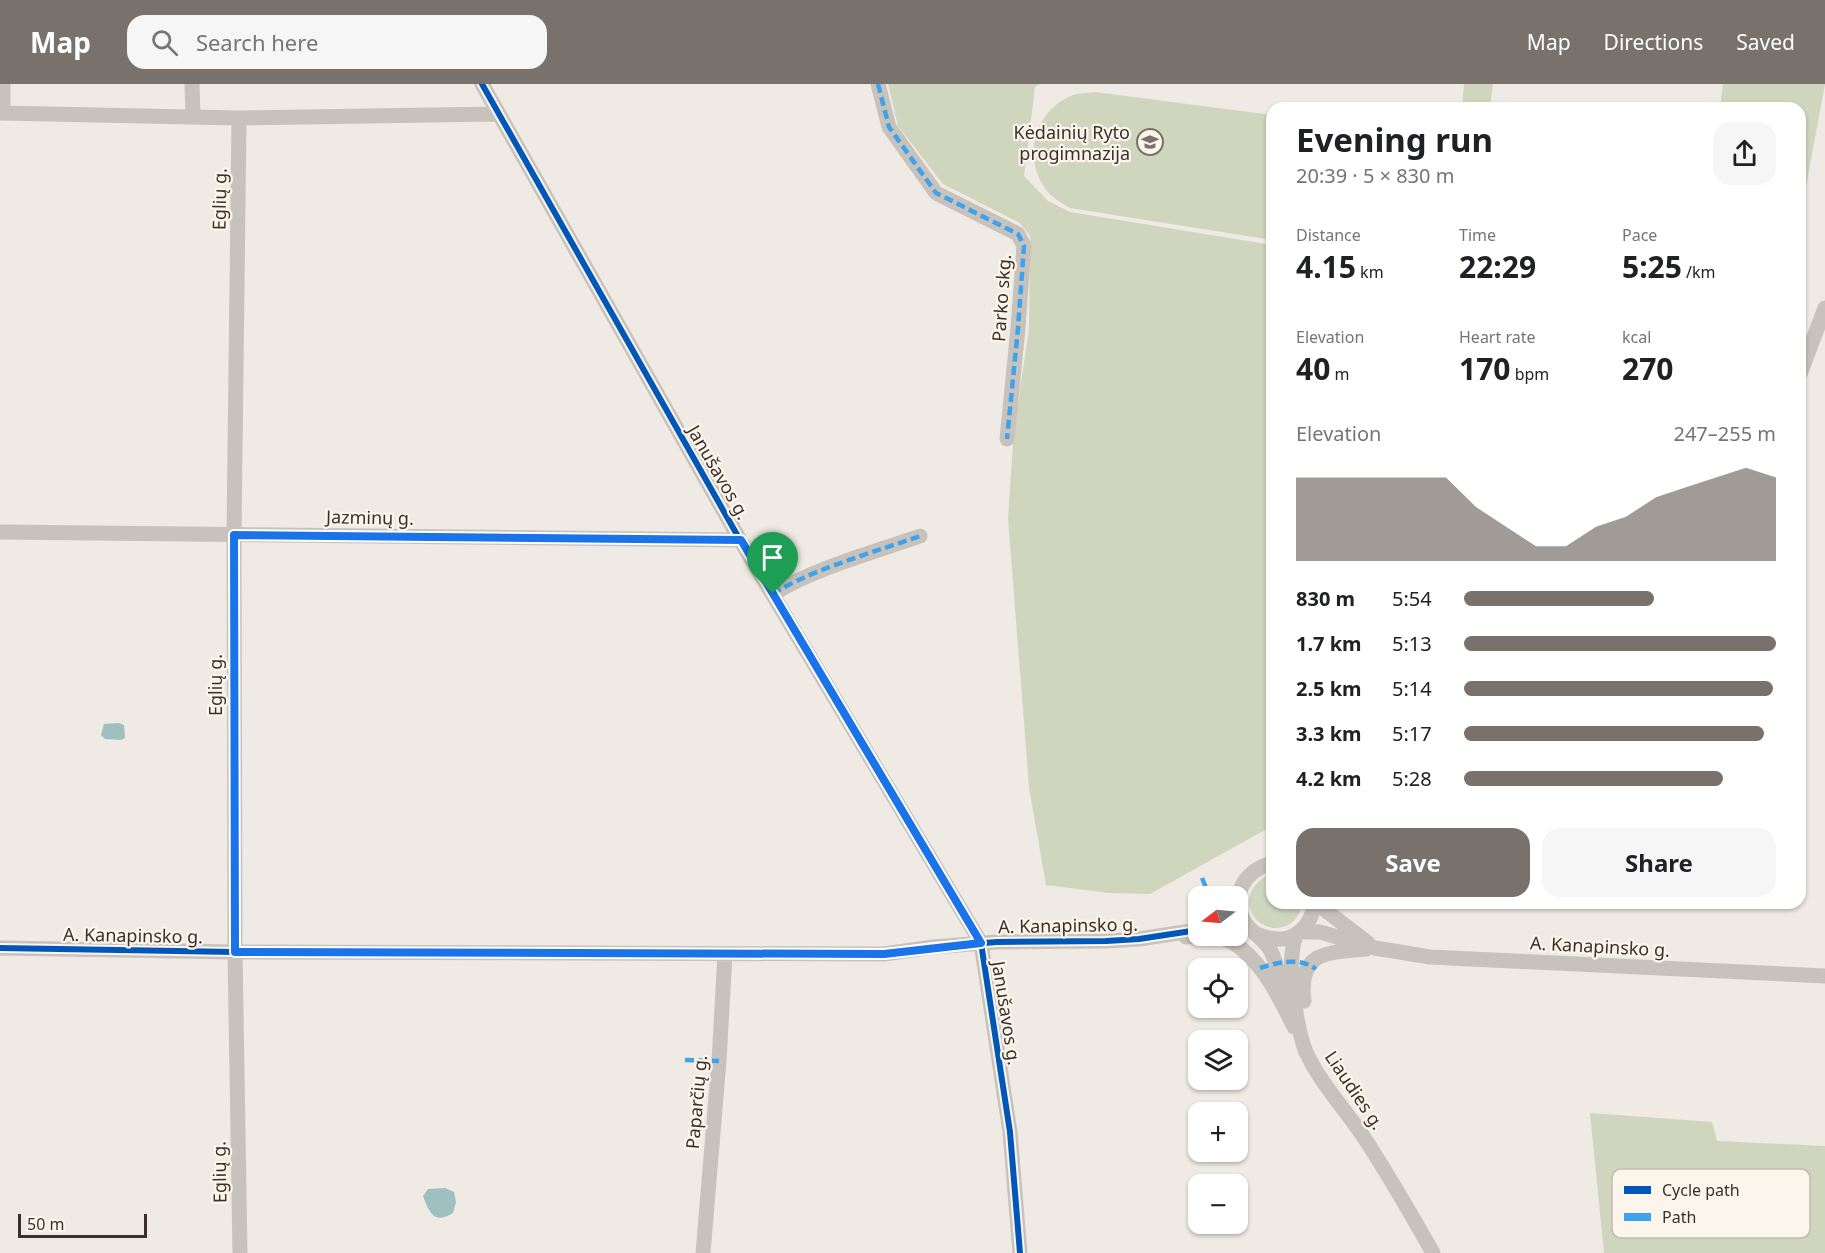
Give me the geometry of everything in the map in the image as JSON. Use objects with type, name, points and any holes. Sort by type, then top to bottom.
[{"type":"street","points":[[3,84],[2,113],[239,118],[498,114]]},
{"type":"street","points":[[192,84],[193,116]]},
{"type":"street","name":"Janušavos g.","points":[[482,84],[741,540],[981,943],[1010,1132],[1020,1253]]},
{"type":"street","name":"Parko skg.","points":[[878,84],[889,127],[936,193],[1018,234],[1024,246],[1007,439]]},
{"type":"street","name":"Eglių g.","points":[[239,118],[234,535],[235,952],[240,1253]]},
{"type":"street","points":[[1806,358],[1825,308]]},
{"type":"street","name":"Jazminų g.","points":[[0,532],[741,540]]},
{"type":"street","points":[[773,594],[833,567],[920,536]]},
{"type":"street","points":[[1242,886],[1250,873],[1266,865]]},
{"type":"street","points":[[1298,933],[1308,924],[1314,909]]},
{"type":"street","points":[[1324,909],[1375,948]]},
{"type":"street","points":[[1165,936],[1188,925]]},
{"type":"street","points":[[1248,928],[1276,940],[1298,933],[1320,932],[1375,948]]},
{"type":"street","points":[[1248,929],[1269,948],[1276,963],[1283,1006]]},
{"type":"street","points":[[1165,936],[1188,932]]},
{"type":"street","name":"Liaudies g.","points":[[1298,933],[1292,949],[1292,982],[1295,1011],[1305,1050],[1313,1066],[1376,1157],[1433,1253]]},
{"type":"street","points":[[1165,936],[1204,937],[1232,942],[1260,968],[1283,1006],[1305,1050]]},
{"type":"street","name":"A. Kanapinsko g.","points":[[0,948],[235,952],[884,954],[981,943],[1106,941],[1165,936]]},
{"type":"street","points":[[1305,1050],[1306,1022],[1302,988],[1303,978],[1309,964],[1318,956],[1334,952],[1375,948]]},
{"type":"street","name":"A. Kanapinsko g.","points":[[1375,948],[1441,958],[1825,976]]},
{"type":"street","name":"Paparčių g.","points":[[704,1253],[725,954]]},
{"type":"green space","points":[[888,84],[1040,84],[1035,87],[1024,176],[1048,201],[1070,212],[1266,244],[1266,829],[1150,894],[1109,893],[1046,885],[1029,787],[1008,518],[1014,430],[1029,329],[1030,236],[1020,223],[943,184],[898,126]]},
{"type":"green space","points":[[1464,84],[1493,84],[1491,102],[1462,102]]},
{"type":"green space","points":[[1723,84],[1825,84],[1806,187],[1806,102],[1721,102]]},
{"type":"green space","name":"Kėdainių Ryto progimnazija","points":[[1095,92],[1266,114],[1266,239],[1070,208],[1053,197],[1038,175],[1034,161],[1037,133],[1043,120],[1052,109],[1063,100],[1077,94]]},
{"type":"green space","points":[[1266,877],[1266,909],[1301,909],[1298,916],[1288,925],[1277,928],[1266,926],[1258,921],[1249,904],[1251,893]]},
{"type":"green space","points":[[1590,1113],[1712,1122],[1717,1141],[1825,1146],[1825,1253],[1604,1253]]},
{"type":"water","points":[[104,724],[124,725],[125,738],[105,739],[101,735]]},
{"type":"water","points":[[445,1188],[454,1192],[456,1202],[453,1213],[441,1218],[430,1212],[423,1196],[428,1189]]},
{"type":"marked path","points":[[878,84],[889,127],[936,193],[1018,234],[1024,246],[1007,439]]},
{"type":"marked path","points":[[773,594],[825,569],[920,536]]},
{"type":"marked path","points":[[1202,878],[1205,886]]},
{"type":"marked path","points":[[1260,968],[1296,962],[1316,969]]},
{"type":"marked path","points":[[685,1060],[719,1061]]},
{"type":"cycle path","points":[[482,84],[740,540],[981,943],[1010,1132],[1020,1253]]},
{"type":"cycle path","points":[[0,948],[235,952],[884,954],[997,942],[1139,939],[1188,932]]},
{"type":"place","name":"Kėdainių Ryto progimnazija","points":[[1150,142]]},
{"type":"route","points":[[234,535],[741,540],[773,594],[981,943],[884,954],[235,952],[234,535]]}]
